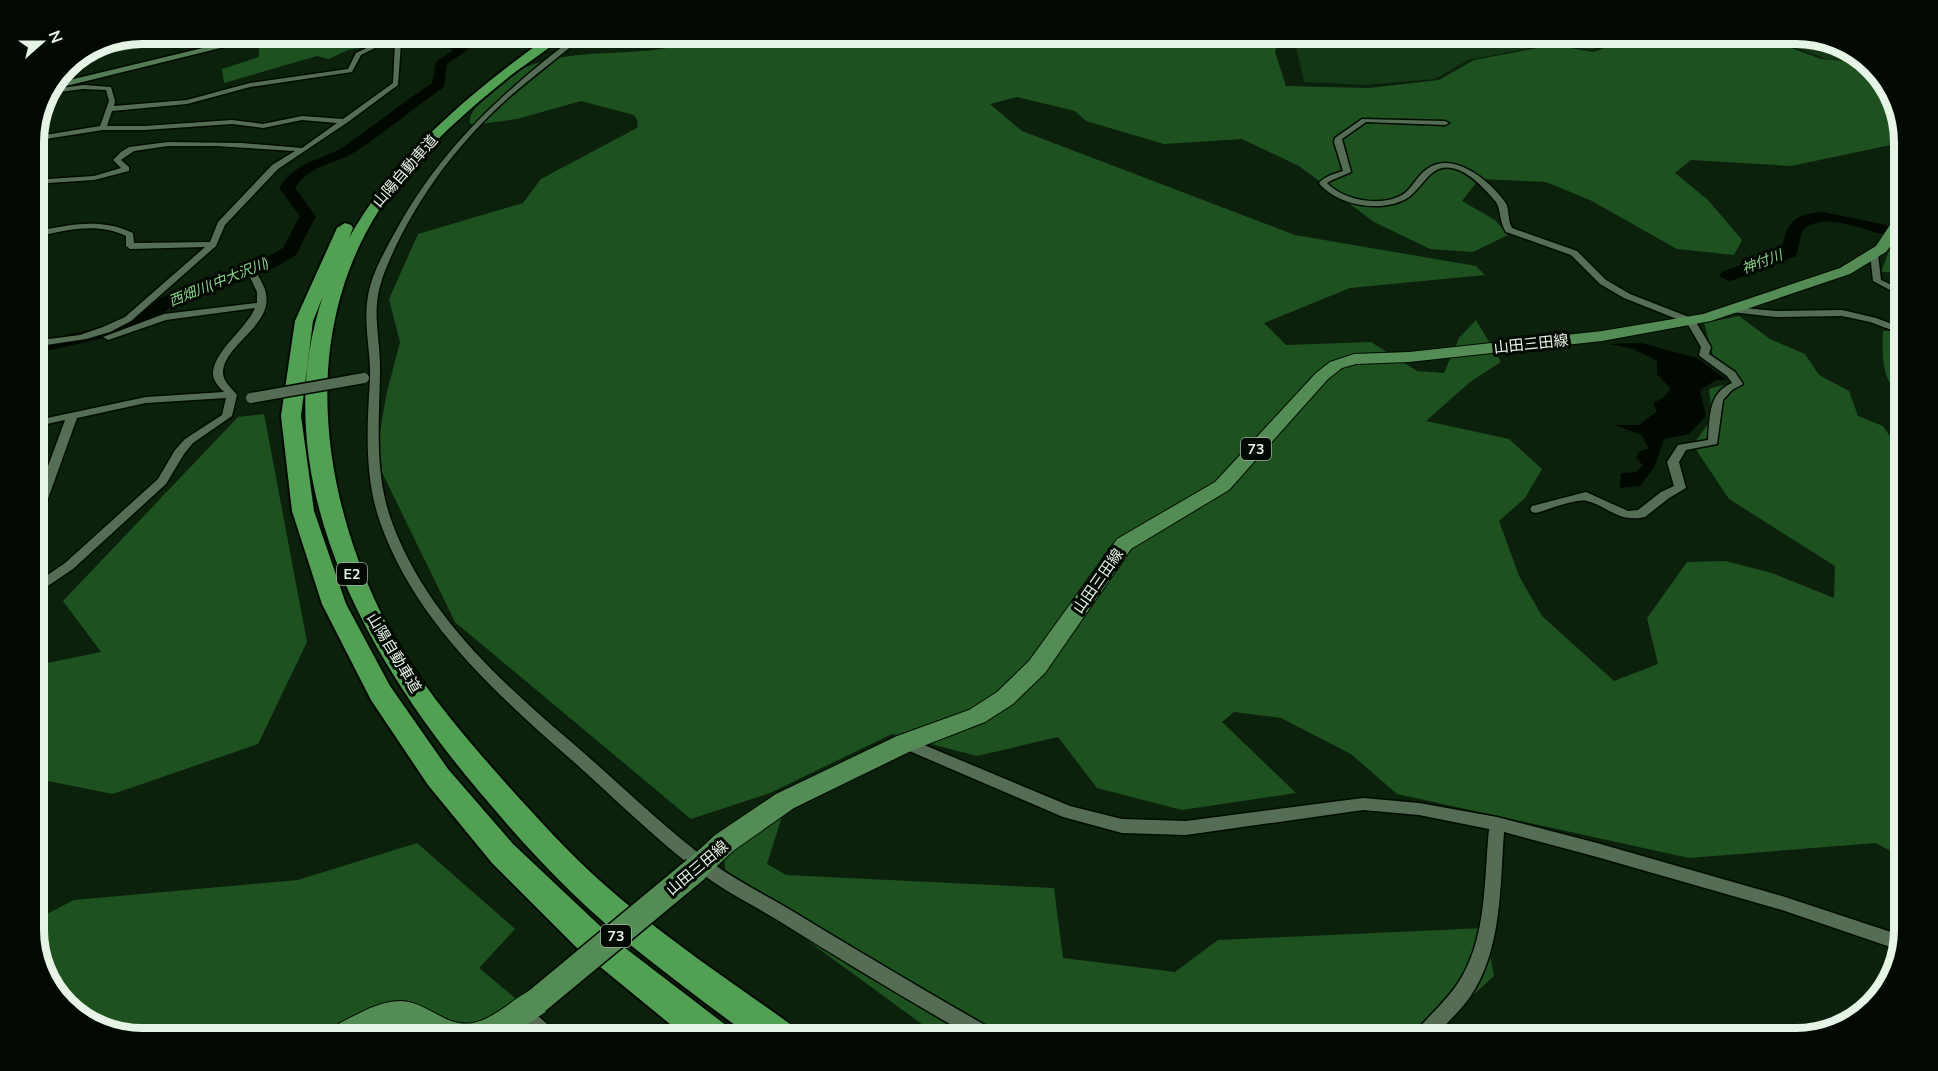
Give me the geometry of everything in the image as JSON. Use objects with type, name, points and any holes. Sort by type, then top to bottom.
[{"type":"highway","name":"山陽自動車道","points":[[533,44],[460,99],[408,147],[356,210],[338,239],[309,305],[298,345],[291,430],[294,467],[303,513],[332,600],[369,676],[402,728],[453,795],[570,921],[663,1000],[701,1028]]},
{"type":"highway","name":"山陽自動車道","points":[[546,44],[475,99],[422,147],[372,209],[355,238],[329,302],[315,379],[319,460],[328,504],[363,600],[396,662],[429,710],[481,775],[535,837],[600,901],[689,971],[767,1028]]},
{"type":"main road","name":"山田三田線","points":[[495,1028],[528,1008],[724,843],[786,801],[905,743],[977,716],[1005,698],[1037,667],[1124,544],[1222,486],[1322,376],[1336,365],[1354,359],[1409,357],[1602,336],[1691,321],[1734,310],[1845,271],[1881,249],[1894,228]]},
{"type":"main road","name":"山田三田線","points":[[360,1028],[396,1014],[414,1015],[435,1028]]},
{"type":"street","points":[[62,84],[230,44]]},
{"type":"street","points":[[108,110],[187,102],[250,85],[350,71],[358,54],[376,44]]},
{"type":"street","points":[[44,342],[89,335],[114,327],[128,319],[213,244],[221,224],[275,166],[346,121],[396,84],[398,44]]},
{"type":"street","points":[[570,44],[504,97],[430,176],[387,255],[375,286],[370,312],[376,361],[369,377],[371,458],[386,522],[405,566],[434,612],[470,658],[698,867],[875,973],[973,1028]]},
{"type":"street","points":[[59,91],[109,88],[111,101],[103,128]]},
{"type":"street","points":[[44,137],[103,128],[237,122],[262,126],[303,118],[346,121]]},
{"type":"street","points":[[1445,123],[1364,120],[1339,138],[1338,142],[1347,172],[1327,179],[1323,183],[1334,194],[1350,200],[1379,203],[1398,199],[1408,194],[1425,172],[1436,165],[1454,165],[1471,176],[1502,204],[1505,224],[1515,234],[1574,253],[1604,282],[1627,296],[1691,321],[1706,347],[1704,355],[1731,374],[1738,384],[1725,388],[1718,399],[1714,410],[1713,441],[1682,447],[1672,462],[1680,488],[1665,495],[1641,514],[1627,515],[1586,496],[1536,509]]},
{"type":"street","points":[[191,145],[208,124]]},
{"type":"street","points":[[44,181],[111,175],[126,169],[117,160],[131,149],[191,145],[303,150]]},
{"type":"street","points":[[44,233],[70,228],[106,226],[120,228],[130,235],[130,246],[213,244]]},
{"type":"street","points":[[1874,254],[1877,281],[1894,290]]},
{"type":"street","points":[[44,584],[69,566],[162,481],[179,452],[189,441],[227,416],[231,398],[221,384],[218,372],[222,360],[244,335],[259,312],[262,294],[252,273]]},
{"type":"street","points":[[44,350],[94,342],[164,317],[260,304]]},
{"type":"street","points":[[1734,310],[1776,314],[1842,313],[1894,328]]},
{"type":"street","points":[[44,421],[146,400],[251,398],[369,377]]},
{"type":"street","points":[[44,494],[73,414]]},
{"type":"street","points":[[905,743],[1068,812],[1122,826],[1186,828],[1364,804],[1419,809],[1497,824],[1782,903],[1894,941]]},
{"type":"street","points":[[1430,1028],[1464,989],[1477,966],[1487,924],[1497,824]]},
{"type":"street","points":[[528,1008],[541,1028]]},
{"type":"green space","points":[[129,44],[164,44],[97,55]]},
{"type":"green space","points":[[256,44],[368,44],[365,47],[348,50],[329,59],[317,56],[224,83],[222,69],[259,57],[259,48]]},
{"type":"green space","points":[[686,44],[1278,44],[1275,52],[1286,86],[1369,88],[1439,80],[1474,60],[1553,45],[1593,52],[1613,45],[1628,44],[1780,44],[1821,59],[1856,64],[1866,72],[1881,93],[1893,123],[1894,144],[1791,166],[1691,160],[1675,173],[1708,200],[1742,240],[1734,255],[1677,249],[1590,200],[1546,182],[1479,179],[1462,201],[1495,220],[1508,235],[1473,252],[1430,249],[1374,222],[1299,166],[1242,139],[1164,144],[1086,121],[1075,111],[1017,97],[990,104],[1022,131],[1295,235],[1476,266],[1485,275],[1350,288],[1264,323],[1286,345],[1371,342],[1417,371],[1444,373],[1459,338],[1476,320],[1501,362],[1470,382],[1426,421],[1509,439],[1542,469],[1525,498],[1499,521],[1519,576],[1542,616],[1614,681],[1658,664],[1647,618],[1687,562],[1725,561],[1772,573],[1834,598],[1835,566],[1729,499],[1693,445],[1712,418],[1709,389],[1735,382],[1713,356],[1704,323],[1739,316],[1770,339],[1805,354],[1819,375],[1849,391],[1858,416],[1883,426],[1894,441],[1894,853],[1876,843],[1689,858],[1397,794],[1351,754],[1281,718],[1234,712],[1222,722],[1296,793],[1182,810],[1097,788],[1058,737],[977,756],[892,734],[770,793],[691,819],[455,622],[375,458],[387,392],[400,342],[389,299],[418,234],[523,203],[541,179],[637,128],[638,122],[634,115],[581,101],[517,119],[474,125],[470,123],[471,114],[507,80],[526,67],[587,54]]},
{"type":"green space","points":[[1295,44],[1550,44],[1468,60],[1435,79],[1365,85],[1304,82]]},
{"type":"green space","points":[[1550,44],[1608,44],[1592,50]]},
{"type":"green space","points":[[1787,44],[1809,44],[1822,47],[1851,61],[1826,59]]},
{"type":"green space","points":[[1894,245],[1894,273],[1881,272],[1891,246]]},
{"type":"green space","points":[[1894,330],[1894,389],[1887,377],[1883,360],[1883,331]]},
{"type":"green space","points":[[264,414],[307,642],[258,744],[113,794],[44,780],[44,664],[101,652],[63,601],[238,417]]},
{"type":"green space","points":[[784,810],[767,864],[786,875],[1054,888],[1063,958],[1175,972],[1218,940],[1485,928],[1494,976],[1437,1028],[927,1028],[726,881],[724,855]]},
{"type":"green space","points":[[417,843],[515,929],[479,968],[551,1028],[129,1027],[104,1020],[77,1003],[60,984],[45,948],[44,915],[74,900],[298,880]]},
{"type":"shaded area","points":[[1542,44],[1602,44],[1596,47]]},
{"type":"shaded area","points":[[1641,343],[1697,358],[1727,380],[1716,380],[1700,390],[1706,416],[1689,434],[1664,439],[1655,466],[1640,486],[1620,488],[1621,473],[1636,472],[1643,465],[1636,458],[1639,452],[1649,448],[1641,435],[1615,425],[1639,425],[1657,411],[1653,403],[1663,398],[1671,389],[1657,374],[1657,361],[1634,349],[1609,344]]},
{"type":"waterway","name":"西畑川(中大沢川)","points":[[44,346],[124,328],[165,303],[270,263],[290,251],[308,216],[287,188],[293,178],[312,165],[355,146],[439,84],[439,68],[442,62],[463,49],[450,44]]},
{"type":"waterway","name":"神付川","points":[[1728,276],[1790,252],[1795,229],[1802,222],[1812,218],[1848,220],[1881,229]]}]
